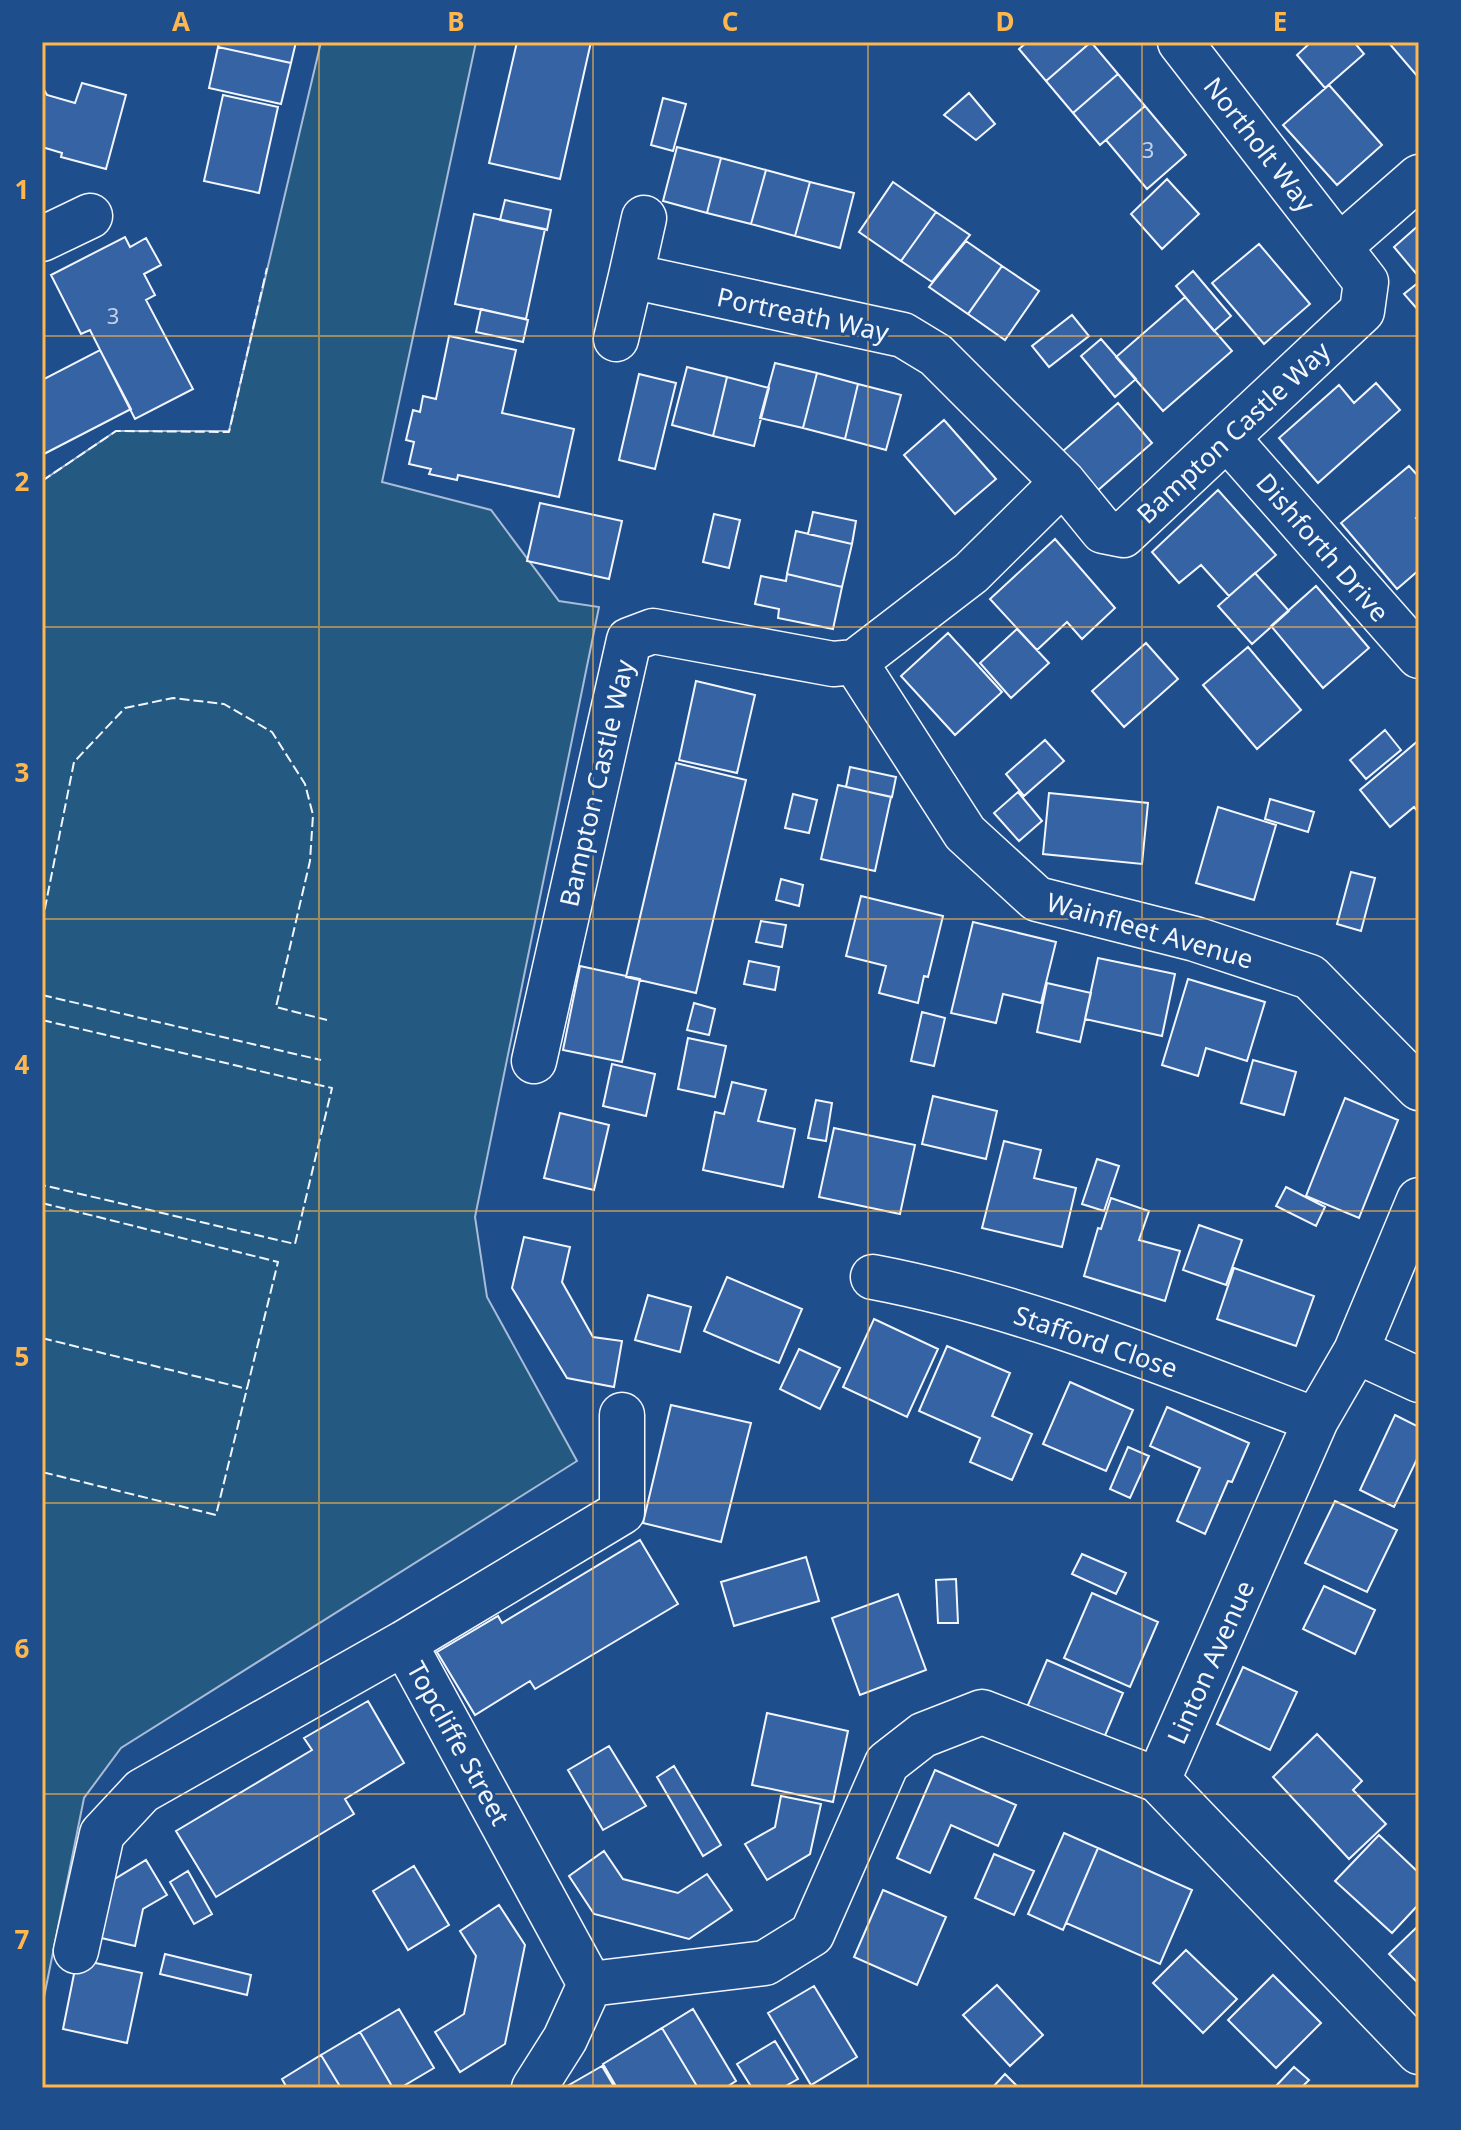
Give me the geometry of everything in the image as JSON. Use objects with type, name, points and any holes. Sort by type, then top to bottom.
[{"type":"street","name":"Northolt Way","points":[[1180,42],[1339,247]]},
{"type":"street","points":[[1339,247],[1419,177]]},
{"type":"street","points":[[42,239],[90,216]]},
{"type":"street","points":[[616,339],[644,218]]},
{"type":"street","name":"Bampton Castle Way","points":[[1063,482],[1103,531],[1123,535],[1362,311],[1366,282],[1339,247]]},
{"type":"street","name":"Portreath Way","points":[[631,276],[903,335],[936,355],[1063,482]]},
{"type":"street","name":"Dishforth Drive","points":[[1228,439],[1419,656]]},
{"type":"street","points":[[855,662],[971,573],[1063,482]]},
{"type":"street","name":"Bampton Castle Way","points":[[534,1061],[629,640],[653,631],[833,664],[855,662]]},
{"type":"street","name":"Wainfleet Avenue","points":[[855,662],[965,833],[1037,899],[1195,939],[1310,977],[1419,1088]]},
{"type":"street","name":"Linton Avenue","points":[[1158,1780],[1316,1420],[1356,1351],[1419,1200]]},
{"type":"street","name":"Stafford Close","points":[[873,1277],[928,1287],[1069,1328],[1316,1420]]},
{"type":"street","points":[[1356,1351],[1419,1380]]},
{"type":"street","name":"Topcliffe Street","points":[[590,1984],[404,1643],[622,1512],[622,1415]]},
{"type":"street","points":[[76,1951],[102,1834],[142,1791],[404,1643]]},
{"type":"street","points":[[534,2088],[565,2039],[590,1984],[765,1963],[812,1934],[887,1763],[923,1735],[982,1712],[1158,1780],[1419,2052]]},
{"type":"shaded area","points":[[321,42],[476,42],[382,482],[491,510],[559,601],[599,607],[475,1217],[487,1297],[577,1461],[121,1748],[84,1798],[42,2007],[42,481],[116,431],[229,431]]},
{"type":"building","points":[[219,42],[296,42],[291,63],[218,47]]},
{"type":"building","points":[[517,42],[591,42],[560,179],[489,163]]},
{"type":"building","points":[[1027,42],[1091,42],[1046,81],[1019,49]]},
{"type":"building","points":[[1091,42],[1118,74],[1073,113],[1046,81]]},
{"type":"building","points":[[1311,42],[1354,42],[1364,54],[1325,88],[1297,55]]},
{"type":"building","points":[[1388,42],[1419,42],[1418,77]]},
{"type":"building","points":[[218,47],[291,63],[281,104],[209,88]]},
{"type":"building","points":[[1118,74],[1145,106],[1100,145],[1073,113]]},
{"type":"building","points":[[82,83],[126,95],[106,169],[61,157],[62,153],[42,147],[42,86],[47,95],[75,103]]},
{"type":"building","points":[[1329,85],[1382,145],[1337,185],[1283,125]]},
{"type":"building","points":[[969,93],[995,124],[976,140],[944,115]]},
{"type":"building","points":[[223,95],[278,107],[259,193],[204,181]]},
{"type":"building","points":[[663,98],[686,104],[673,151],[651,145]]},
{"type":"building","points":[[1145,106],[1186,155],[1147,189],[1106,140]]},
{"type":"building","points":[[677,147],[721,158],[707,213],[663,201]]},
{"type":"building","points":[[721,158],[766,170],[751,224],[707,213]]},
{"type":"building","points":[[766,170],[810,182],[795,236],[751,224]]},
{"type":"building","points":[[1167,179],[1199,214],[1162,249],[1131,214]]},
{"type":"building","points":[[810,182],[854,193],[840,248],[795,236]]},
{"type":"building","points":[[893,182],[936,212],[901,261],[859,232]]},
{"type":"building","points":[[505,200],[551,210],[547,230],[500,220]]},
{"type":"building","points":[[936,212],[970,235],[932,282],[901,261]]},
{"type":"building","points":[[474,214],[545,229],[526,319],[455,304]]},
{"type":"building","points":[[1419,225],[1419,277],[1394,247]]},
{"type":"building","points":[[125,237],[130,247],[146,238],[161,265],[144,274],[155,295],[146,300],[193,389],[135,419],[90,330],[81,334],[51,275]]},
{"type":"building","points":[[966,241],[1002,266],[968,314],[929,287]]},
{"type":"building","points":[[1259,244],[1310,304],[1264,344],[1212,283]]},
{"type":"building","points":[[1002,266],[1039,291],[1005,340],[968,314]]},
{"type":"building","points":[[1193,271],[1231,316],[1214,331],[1176,286]]},
{"type":"building","points":[[1419,282],[1419,311],[1404,294]]},
{"type":"building","points":[[1185,297],[1232,351],[1163,411],[1116,357]]},
{"type":"building","points":[[481,309],[528,320],[523,342],[476,332]]},
{"type":"building","points":[[1072,315],[1089,336],[1049,367],[1032,346]]},
{"type":"building","points":[[449,336],[516,350],[502,413],[574,429],[559,497],[458,475],[457,480],[429,474],[431,469],[409,464],[414,442],[406,440],[413,410],[420,412],[423,396],[436,399]]},
{"type":"building","points":[[1101,339],[1136,379],[1115,397],[1081,356]]},
{"type":"building","points":[[100,350],[131,409],[42,455],[42,380]]},
{"type":"building","points":[[775,363],[817,373],[803,428],[760,418]]},
{"type":"building","points":[[687,367],[727,377],[713,436],[672,425]]},
{"type":"building","points":[[817,373],[858,384],[845,439],[803,428]]},
{"type":"building","points":[[639,374],[676,383],[655,469],[619,460]]},
{"type":"building","points":[[727,377],[769,388],[754,446],[713,436]]},
{"type":"building","points":[[1376,383],[1400,410],[1318,483],[1279,438],[1339,385],[1354,403]]},
{"type":"building","points":[[858,384],[901,395],[886,450],[845,439]]},
{"type":"building","points":[[1118,403],[1152,443],[1097,491],[1063,451]]},
{"type":"building","points":[[944,420],[996,479],[955,514],[904,455]]},
{"type":"building","points":[[1409,466],[1419,477],[1419,516],[1416,518],[1419,522],[1419,570],[1397,589],[1341,523]]},
{"type":"building","points":[[1218,490],[1276,555],[1229,596],[1201,565],[1179,583],[1152,552]]},
{"type":"building","points":[[540,503],[622,521],[609,579],[527,561]]},
{"type":"building","points":[[813,512],[856,521],[852,544],[808,534]]},
{"type":"building","points":[[714,514],[740,520],[729,568],[703,562]]},
{"type":"building","points":[[796,531],[852,544],[842,587],[787,574]]},
{"type":"building","points":[[1055,539],[1115,608],[1082,639],[1067,622],[1037,650],[990,599]]},
{"type":"building","points":[[1255,573],[1289,611],[1252,644],[1218,606]]},
{"type":"building","points":[[787,574],[842,587],[833,629],[778,618],[779,609],[755,604],[761,576],[786,581]]},
{"type":"building","points":[[1316,586],[1369,648],[1323,688],[1271,626]]},
{"type":"building","points":[[1017,629],[1049,663],[1011,698],[980,663]]},
{"type":"building","points":[[948,633],[1002,692],[955,735],[901,676]]},
{"type":"building","points":[[1146,643],[1178,679],[1124,727],[1092,691]]},
{"type":"building","points":[[1248,647],[1301,710],[1257,749],[1203,685]]},
{"type":"building","points":[[696,681],[755,695],[737,773],[679,760]]},
{"type":"building","points":[[1385,730],[1401,750],[1366,779],[1350,760]]},
{"type":"building","points":[[1045,740],[1064,761],[1024,796],[1006,774]]},
{"type":"building","points":[[1419,740],[1419,813],[1414,807],[1390,827],[1360,790]]},
{"type":"building","points":[[676,763],[746,780],[696,993],[626,977]]},
{"type":"building","points":[[850,767],[896,777],[892,797],[846,787]]},
{"type":"building","points":[[838,785],[891,797],[875,871],[821,859]]},
{"type":"building","points":[[1018,792],[1042,821],[1019,841],[994,813]]},
{"type":"building","points":[[1049,793],[1148,803],[1142,864],[1043,854]]},
{"type":"building","points":[[793,794],[817,800],[809,833],[785,828]]},
{"type":"building","points":[[1270,799],[1314,812],[1308,832],[1265,819]]},
{"type":"building","points":[[1218,807],[1276,825],[1254,900],[1196,883]]},
{"type":"building","points":[[1351,872],[1375,878],[1361,931],[1337,924]]},
{"type":"building","points":[[781,879],[803,885],[799,906],[776,900]]},
{"type":"building","points":[[861,896],[943,916],[928,977],[924,976],[918,1003],[879,993],[886,966],[846,956]]},
{"type":"building","points":[[761,921],[786,925],[782,947],[756,942]]},
{"type":"building","points":[[973,922],[1056,942],[1041,1003],[1003,994],[996,1023],[951,1013]]},
{"type":"building","points":[[1098,958],[1175,974],[1162,1036],[1085,1019]]},
{"type":"building","points":[[749,961],[779,967],[775,990],[744,984]]},
{"type":"building","points":[[580,966],[640,979],[622,1062],[563,1050]]},
{"type":"building","points":[[1188,979],[1265,1002],[1247,1061],[1206,1048],[1198,1076],[1162,1065]]},
{"type":"building","points":[[1047,983],[1091,993],[1080,1042],[1037,1032]]},
{"type":"building","points":[[694,1003],[715,1009],[709,1035],[687,1030]]},
{"type":"building","points":[[922,1012],[945,1018],[934,1066],[911,1061]]},
{"type":"building","points":[[688,1038],[726,1046],[715,1097],[678,1089]]},
{"type":"building","points":[[1253,1060],[1296,1072],[1284,1115],[1241,1103]]},
{"type":"building","points":[[612,1064],[655,1074],[646,1116],[603,1106]]},
{"type":"building","points":[[732,1082],[766,1090],[758,1121],[795,1129],[783,1187],[703,1170],[715,1112],[724,1114]]},
{"type":"building","points":[[933,1096],[997,1111],[986,1159],[922,1144]]},
{"type":"building","points":[[1345,1098],[1398,1120],[1359,1218],[1306,1196]]},
{"type":"building","points":[[816,1100],[832,1103],[826,1141],[808,1138]]},
{"type":"building","points":[[560,1113],[609,1125],[594,1190],[544,1178]]},
{"type":"building","points":[[834,1128],[915,1145],[900,1214],[819,1197]]},
{"type":"building","points":[[1004,1141],[1041,1150],[1034,1178],[1076,1188],[1062,1247],[982,1228]]},
{"type":"building","points":[[1097,1159],[1119,1166],[1104,1211],[1082,1204]]},
{"type":"building","points":[[1286,1187],[1325,1207],[1316,1226],[1276,1206]]},
{"type":"building","points":[[1111,1198],[1149,1211],[1139,1240],[1180,1251],[1165,1301],[1084,1276],[1098,1228],[1101,1229]]},
{"type":"building","points":[[1199,1225],[1242,1240],[1226,1285],[1183,1270]]},
{"type":"building","points":[[524,1237],[570,1247],[562,1282],[593,1337],[622,1341],[614,1387],[567,1378],[512,1288]]},
{"type":"building","points":[[1234,1268],[1314,1296],[1296,1346],[1217,1319]]},
{"type":"building","points":[[727,1277],[802,1309],[779,1363],[704,1331]]},
{"type":"building","points":[[648,1295],[691,1307],[680,1352],[635,1340]]},
{"type":"building","points":[[874,1319],[938,1349],[907,1417],[843,1387]]},
{"type":"building","points":[[947,1346],[1010,1373],[992,1416],[1032,1434],[1012,1480],[970,1462],[980,1438],[919,1411]]},
{"type":"building","points":[[799,1349],[840,1368],[820,1409],[780,1389]]},
{"type":"building","points":[[1070,1382],[1133,1410],[1106,1471],[1043,1444]]},
{"type":"building","points":[[671,1405],[751,1423],[721,1542],[643,1523]]},
{"type":"building","points":[[1167,1407],[1249,1443],[1205,1534],[1177,1521],[1200,1468],[1150,1446]]},
{"type":"building","points":[[1395,1415],[1419,1427],[1419,1460],[1394,1507],[1360,1490]]},
{"type":"building","points":[[1128,1447],[1149,1456],[1130,1498],[1110,1489]]},
{"type":"building","points":[[1335,1501],[1397,1530],[1367,1592],[1305,1563]]},
{"type":"building","points":[[640,1540],[678,1604],[535,1689],[530,1681],[475,1715],[437,1652],[498,1616],[502,1623]]},
{"type":"building","points":[[1082,1554],[1126,1573],[1116,1594],[1072,1574]]},
{"type":"building","points":[[806,1557],[819,1601],[734,1626],[721,1582]]},
{"type":"building","points":[[956,1579],[958,1623],[938,1623],[936,1580]]},
{"type":"building","points":[[1324,1586],[1375,1610],[1355,1654],[1303,1629]]},
{"type":"building","points":[[1092,1593],[1158,1622],[1130,1687],[1064,1658]]},
{"type":"building","points":[[898,1594],[926,1670],[860,1695],[832,1618]]},
{"type":"building","points":[[1047,1660],[1123,1693],[1101,1745],[1025,1712]]},
{"type":"building","points":[[1243,1667],[1297,1692],[1270,1750],[1217,1724]]},
{"type":"building","points":[[368,1701],[404,1763],[345,1799],[354,1814],[216,1897],[176,1831],[312,1750],[304,1738]]},
{"type":"building","points":[[767,1713],[848,1731],[833,1802],[752,1785]]},
{"type":"building","points":[[1317,1734],[1362,1781],[1353,1790],[1386,1824],[1349,1859],[1273,1777]]},
{"type":"building","points":[[609,1746],[646,1806],[603,1830],[568,1770]]},
{"type":"building","points":[[674,1766],[721,1845],[703,1856],[657,1777]]},
{"type":"building","points":[[935,1770],[1016,1805],[998,1846],[951,1825],[930,1873],[897,1858]]},
{"type":"building","points":[[781,1796],[821,1804],[810,1854],[767,1880],[745,1844],[775,1827]]},
{"type":"building","points":[[1064,1833],[1098,1848],[1063,1930],[1028,1914]]},
{"type":"building","points":[[1379,1835],[1419,1873],[1419,1904],[1392,1933],[1335,1881]]},
{"type":"building","points":[[1098,1848],[1192,1890],[1160,1964],[1066,1923]]},
{"type":"building","points":[[604,1851],[623,1879],[678,1893],[707,1874],[732,1910],[689,1939],[594,1914],[569,1876]]},
{"type":"building","points":[[994,1854],[1034,1871],[1014,1915],[975,1898]]},
{"type":"building","points":[[146,1860],[167,1895],[143,1909],[135,1946],[93,1936],[105,1885]]},
{"type":"building","points":[[414,1866],[449,1925],[408,1950],[373,1891]]},
{"type":"building","points":[[188,1871],[212,1914],[194,1924],[170,1882]]},
{"type":"building","points":[[883,1890],[946,1917],[917,1985],[854,1957]]},
{"type":"building","points":[[499,1905],[525,1945],[505,2044],[460,2072],[435,2032],[464,2014],[476,1956],[460,1931]]},
{"type":"building","points":[[1419,1925],[1419,1984],[1389,1954]]},
{"type":"building","points":[[1186,1950],[1237,1999],[1203,2033],[1153,1983]]},
{"type":"building","points":[[165,1954],[251,1975],[247,1995],[160,1974]]},
{"type":"building","points":[[77,1959],[142,1973],[127,2043],[63,2029]]},
{"type":"building","points":[[1273,1975],[1321,2023],[1276,2068],[1228,2020]]},
{"type":"building","points":[[997,1985],[1043,2035],[1010,2066],[963,2015]]},
{"type":"building","points":[[814,1986],[857,2057],[811,2085],[768,2013]]},
{"type":"building","points":[[399,2009],[434,2068],[400,2088],[393,2088],[360,2032]]},
{"type":"building","points":[[693,2009],[736,2081],[725,2088],[698,2088],[662,2028]]},
{"type":"building","points":[[662,2028],[698,2088],[617,2088],[603,2064]]},
{"type":"building","points":[[360,2032],[393,2088],[341,2088],[321,2055]]},
{"type":"building","points":[[775,2041],[798,2079],[782,2088],[752,2088],[737,2064]]},
{"type":"building","points":[[321,2055],[341,2088],[287,2088],[282,2079]]},
{"type":"building","points":[[602,2066],[615,2088],[571,2088],[569,2085]]},
{"type":"building","points":[[1294,2067],[1309,2080],[1301,2088],[1274,2088]]},
{"type":"building","points":[[1005,2074],[1019,2088],[992,2088]]},
{"type":"fence","points":[[42,481],[116,431],[229,432],[267,268]]},
{"type":"fence","points":[[42,923],[74,762],[125,708],[173,698],[224,704],[272,732],[305,784],[313,815],[310,861],[276,1007],[327,1020]]},
{"type":"fence","points":[[42,995],[321,1060]]},
{"type":"fence","points":[[42,1020],[332,1088],[295,1244],[42,1185]]},
{"type":"fence","points":[[42,1203],[278,1262],[216,1515],[42,1472]]},
{"type":"fence","points":[[42,1338],[247,1389]]}]
